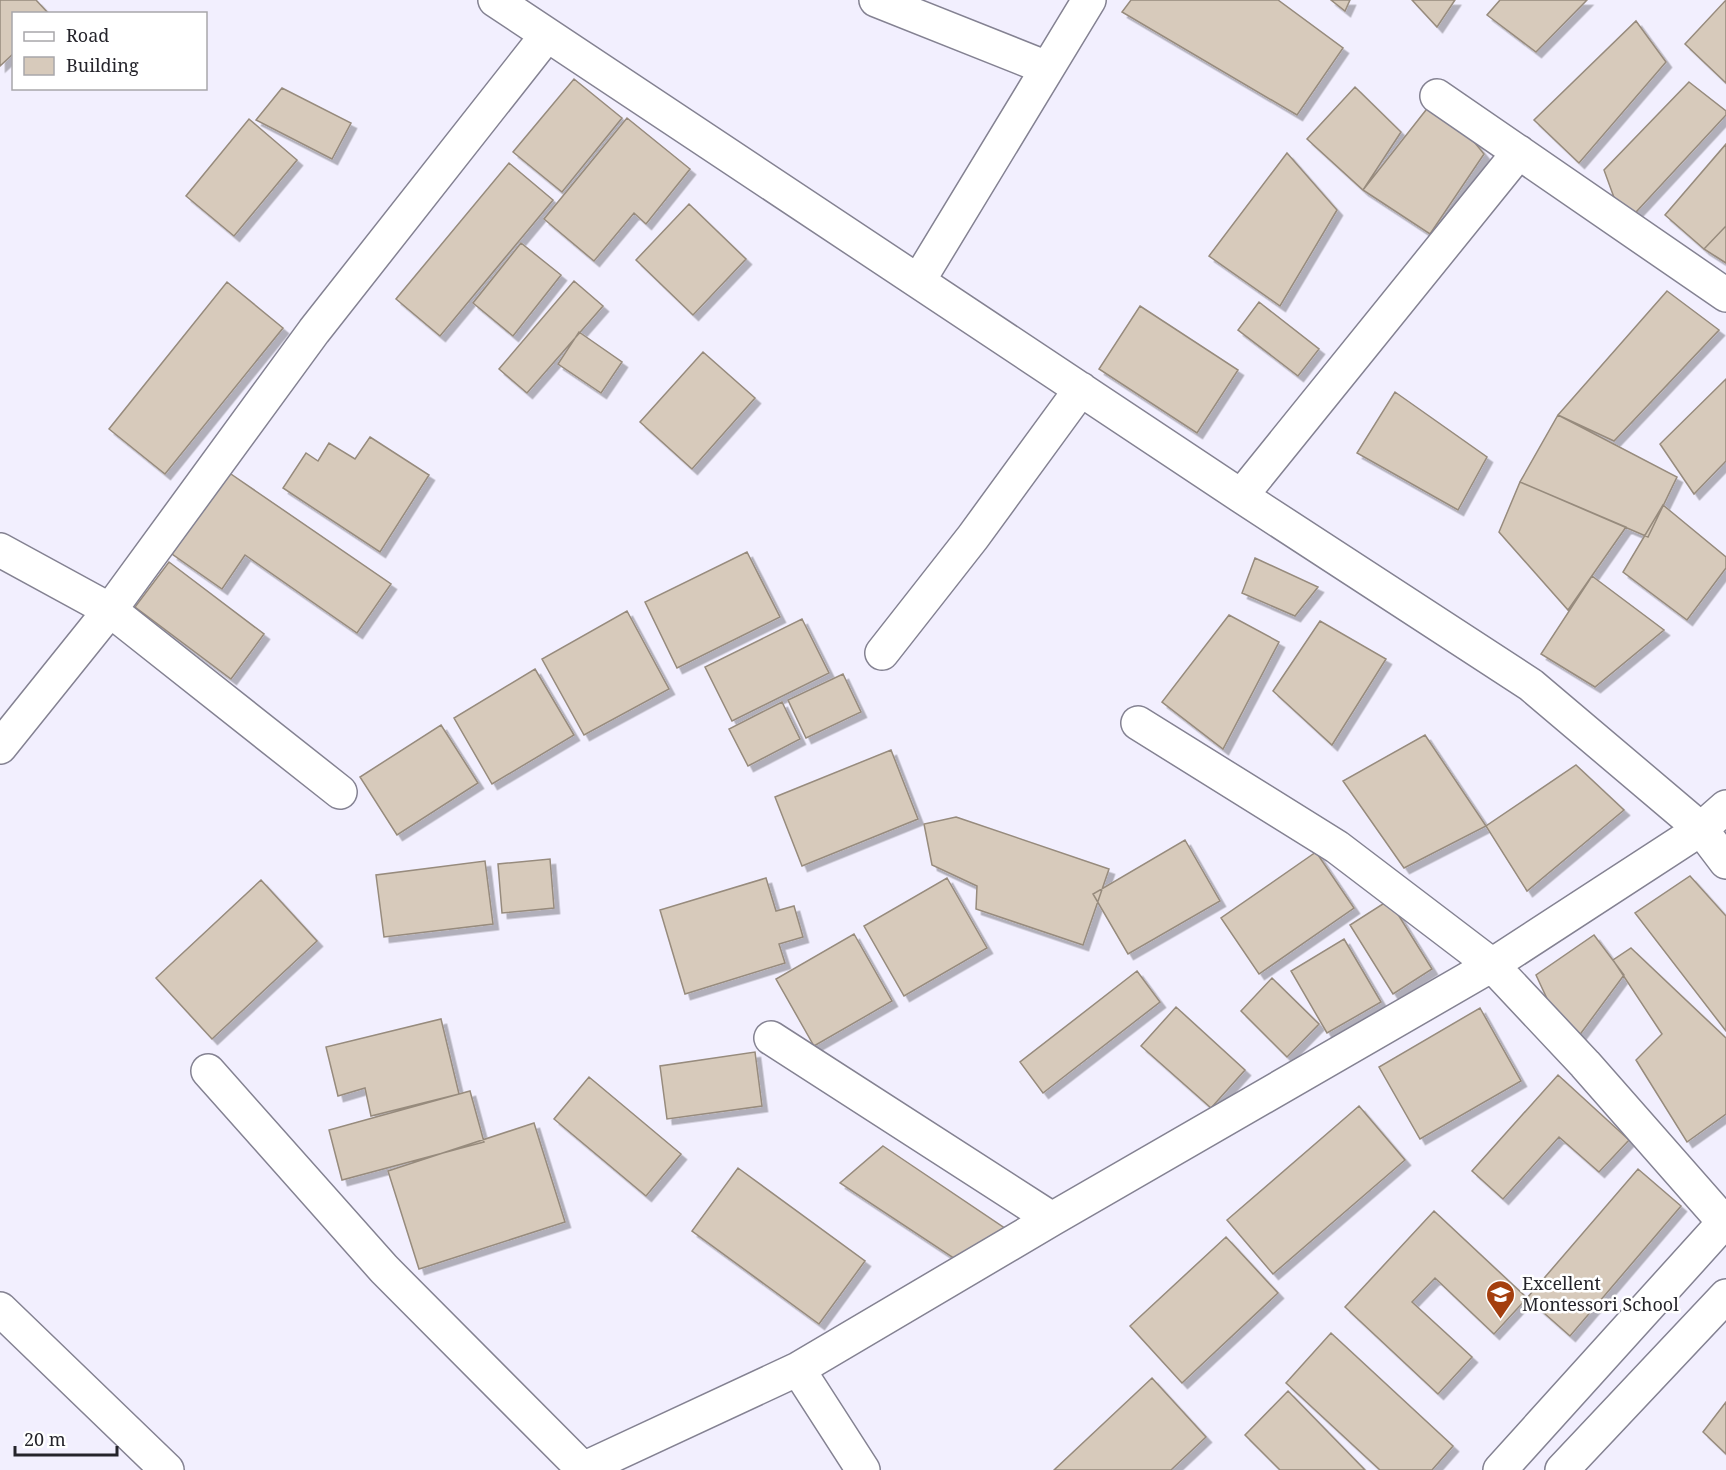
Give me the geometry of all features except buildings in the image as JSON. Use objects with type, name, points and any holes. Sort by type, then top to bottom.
[{"type":"street","points":[[495,0],[1241,496],[1530,685],[1701,829],[1726,862]]},
{"type":"street","points":[[876,0],[1047,68]]},
{"type":"street","points":[[919,280],[1089,0]]},
{"type":"street","points":[[0,747],[110,610],[314,331],[547,35]]},
{"type":"street","points":[[1437,96],[1726,295]]},
{"type":"street","points":[[1241,496],[1519,152]]},
{"type":"street","points":[[882,653],[974,537],[1081,389]]},
{"type":"street","points":[[0,550],[110,610],[340,792]]},
{"type":"street","points":[[1138,723],[1338,847],[1492,965],[1585,1064],[1725,1221],[1500,1470]]},
{"type":"street","points":[[208,1071],[384,1269],[582,1469],[798,1369],[1052,1219],[1492,965],[1701,829],[1726,807]]},
{"type":"street","points":[[771,1038],[1052,1219]]},
{"type":"street","points":[[1562,1470],[1726,1296]]},
{"type":"street","points":[[0,1309],[167,1470]]},
{"type":"street","points":[[798,1369],[863,1470]]},
{"type":"place","name":"Excellent Montessori School","points":[[1501,1320]]}]
